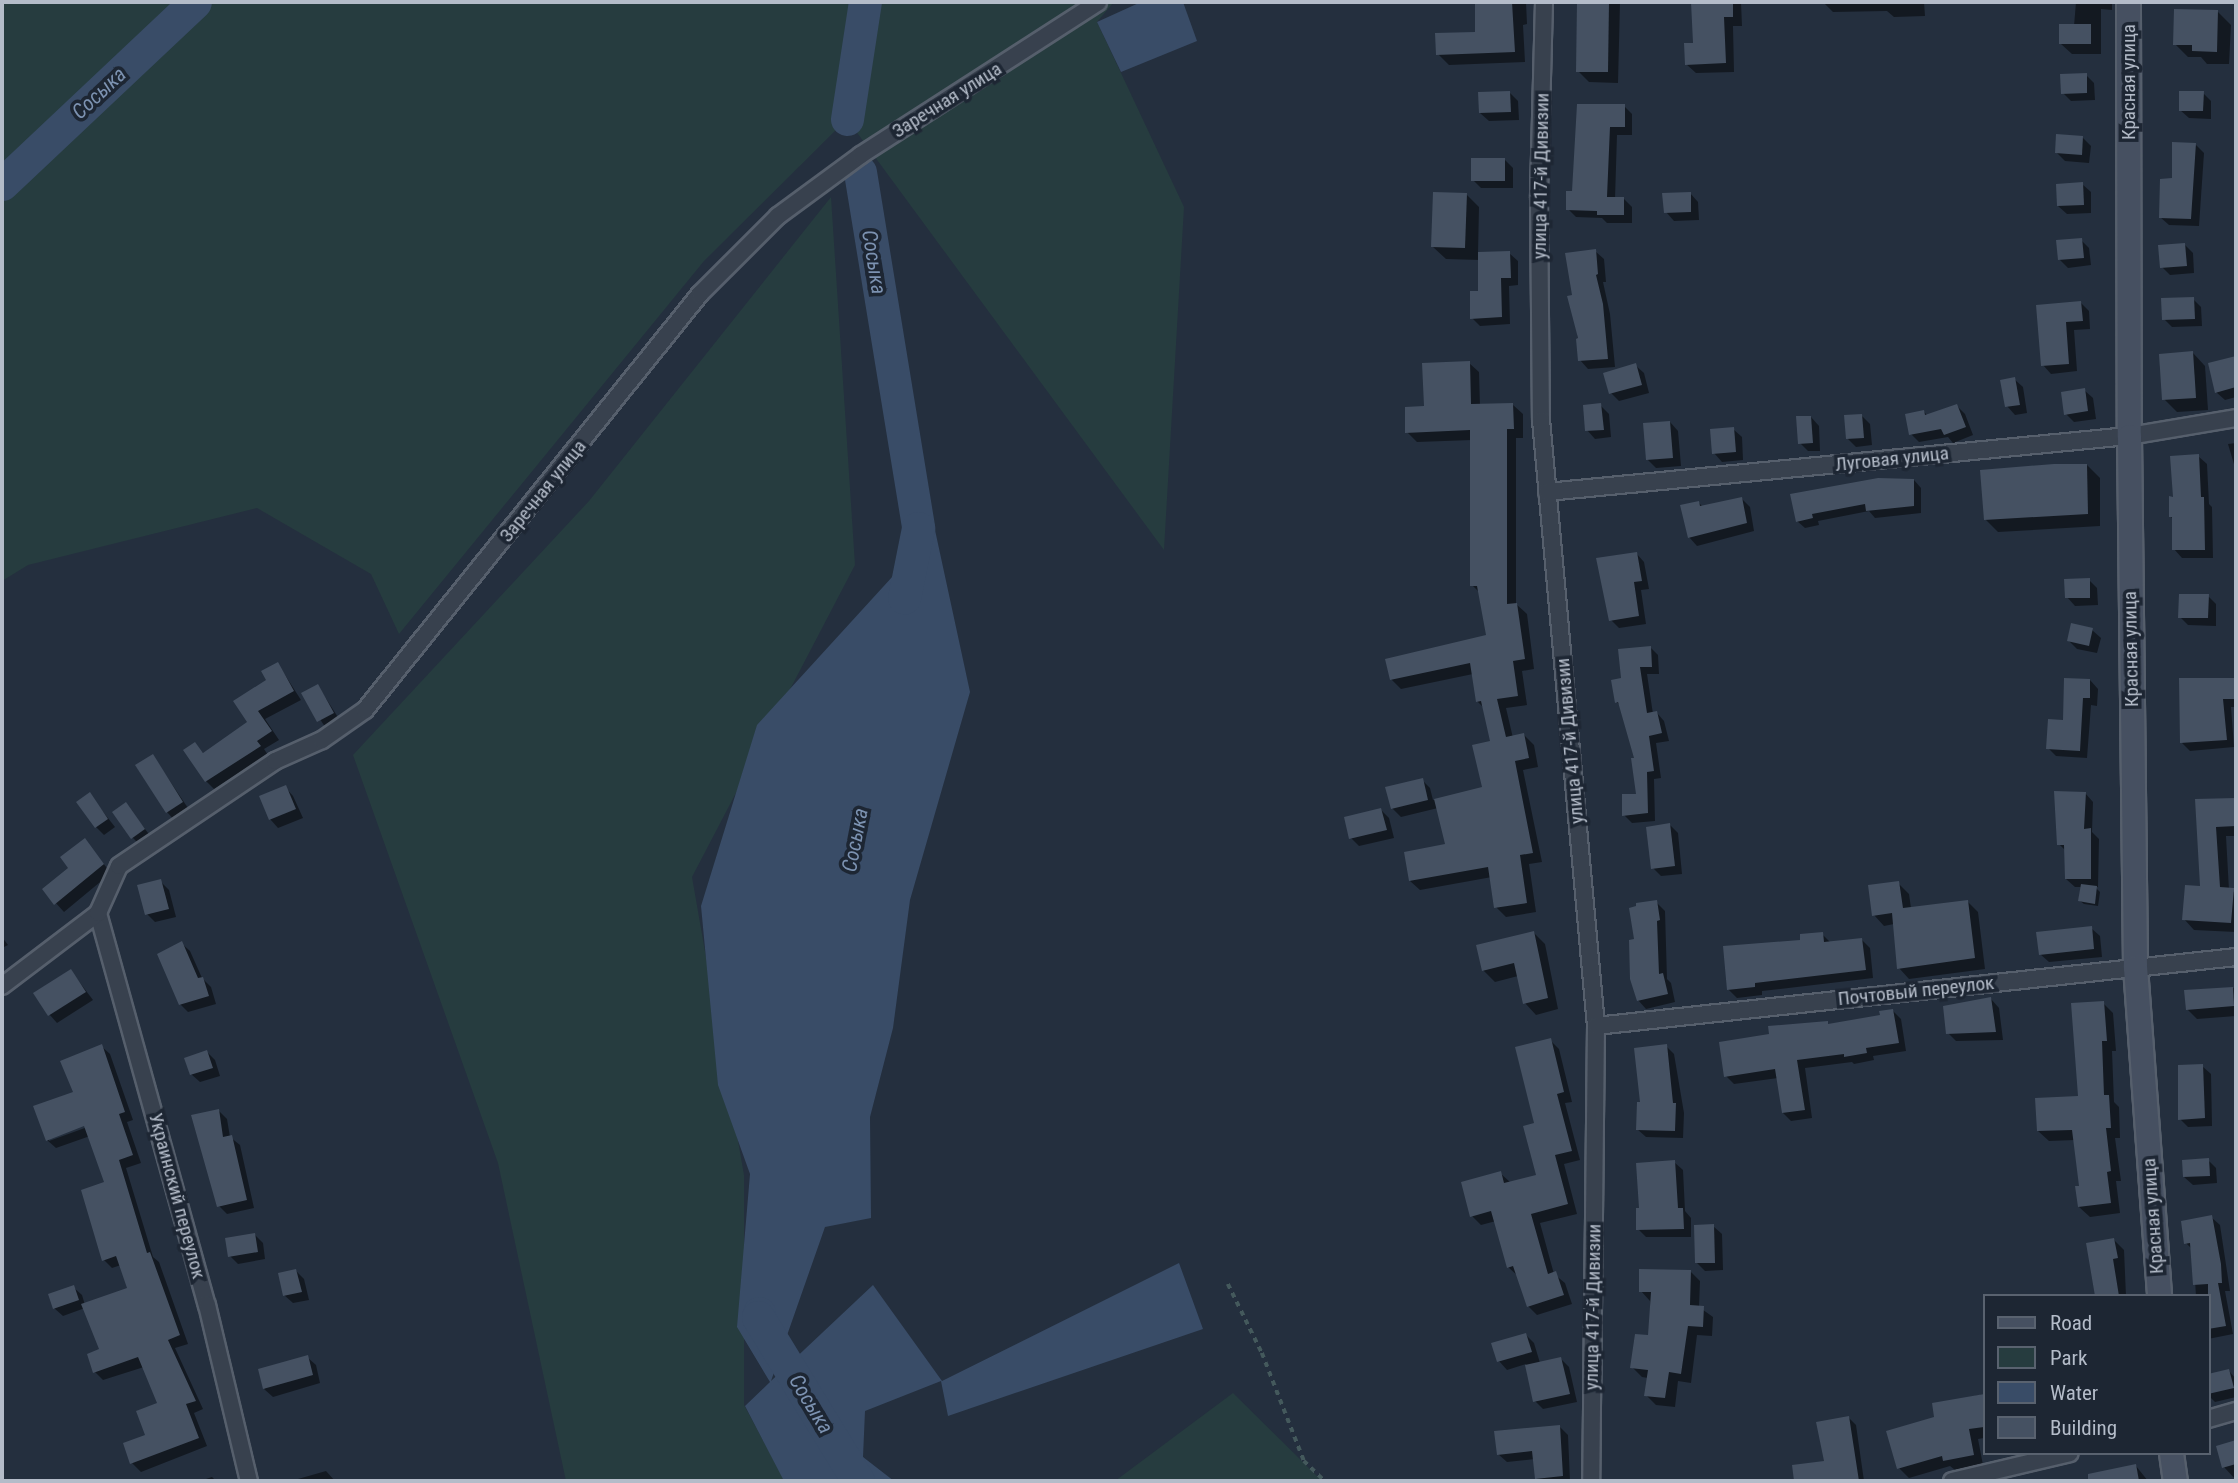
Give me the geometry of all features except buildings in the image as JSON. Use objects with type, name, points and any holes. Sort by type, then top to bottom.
[{"type":"street","name":"Заречная улица","points":[[2,986],[98,913],[119,866],[275,761],[322,740],[365,710],[700,294],[778,216],[861,155],[1098,2]]},
{"type":"street","name":"улица 417-й Дивизии","points":[[1544,2],[1539,198],[1541,421],[1596,1026],[1591,1481]]},
{"type":"street","name":"Красная улица","points":[[2129,2],[2129,436],[2135,967],[2159,1294]]},
{"type":"street","name":"Луговая улица","points":[[1547,492],[2129,436],[2236,418]]},
{"type":"street","name":"Украинский переулок","points":[[98,913],[207,1305],[249,1481]]},
{"type":"street","name":"Почтовый переулок","points":[[1596,1026],[2236,957]]},
{"type":"street","points":[[2210,1418],[2236,1411]]},
{"type":"street","points":[[1952,1481],[2062,1455]]},
{"type":"street","points":[[2172,1455],[2175,1481]]},
{"type":"path","points":[[1228,1284],[1262,1353],[1304,1461],[1325,1481]]},
{"type":"green space","points":[[2,2],[1114,2],[1097,22],[1184,207],[1164,550],[847,119],[704,261],[399,634],[371,574],[257,508],[28,565],[2,581]]},
{"type":"green space","points":[[831,197],[855,565],[692,877],[744,1175],[744,1405],[785,1481],[566,1481],[498,1163],[353,755],[589,501]]},
{"type":"green space","points":[[1233,1393],[1322,1481],[1115,1481]]},
{"type":"water","points":[[1141,2],[1183,2],[1197,41],[1121,72],[1097,22]]},
{"type":"water","points":[[935,530],[970,692],[910,900],[893,1028],[870,1117],[871,1218],[825,1227],[771,1381],[873,1285],[942,1381],[1179,1263],[1203,1329],[948,1416],[941,1381],[865,1411],[863,1457],[894,1481],[784,1481],[745,1406],[770,1382],[737,1327],[750,1174],[718,1085],[701,906],[757,725]]},
{"type":"waterway","name":"Сосыка","points":[[2,184],[195,2]]},
{"type":"waterway","name":"Сосыка","points":[[847,119],[865,2]]},
{"type":"waterway","name":"Сосыка","points":[[860,172],[918,528],[904,598]]},
{"type":"waterway","name":"Сосыка","points":[[759,1313],[758,1317],[858,1481]]}]
